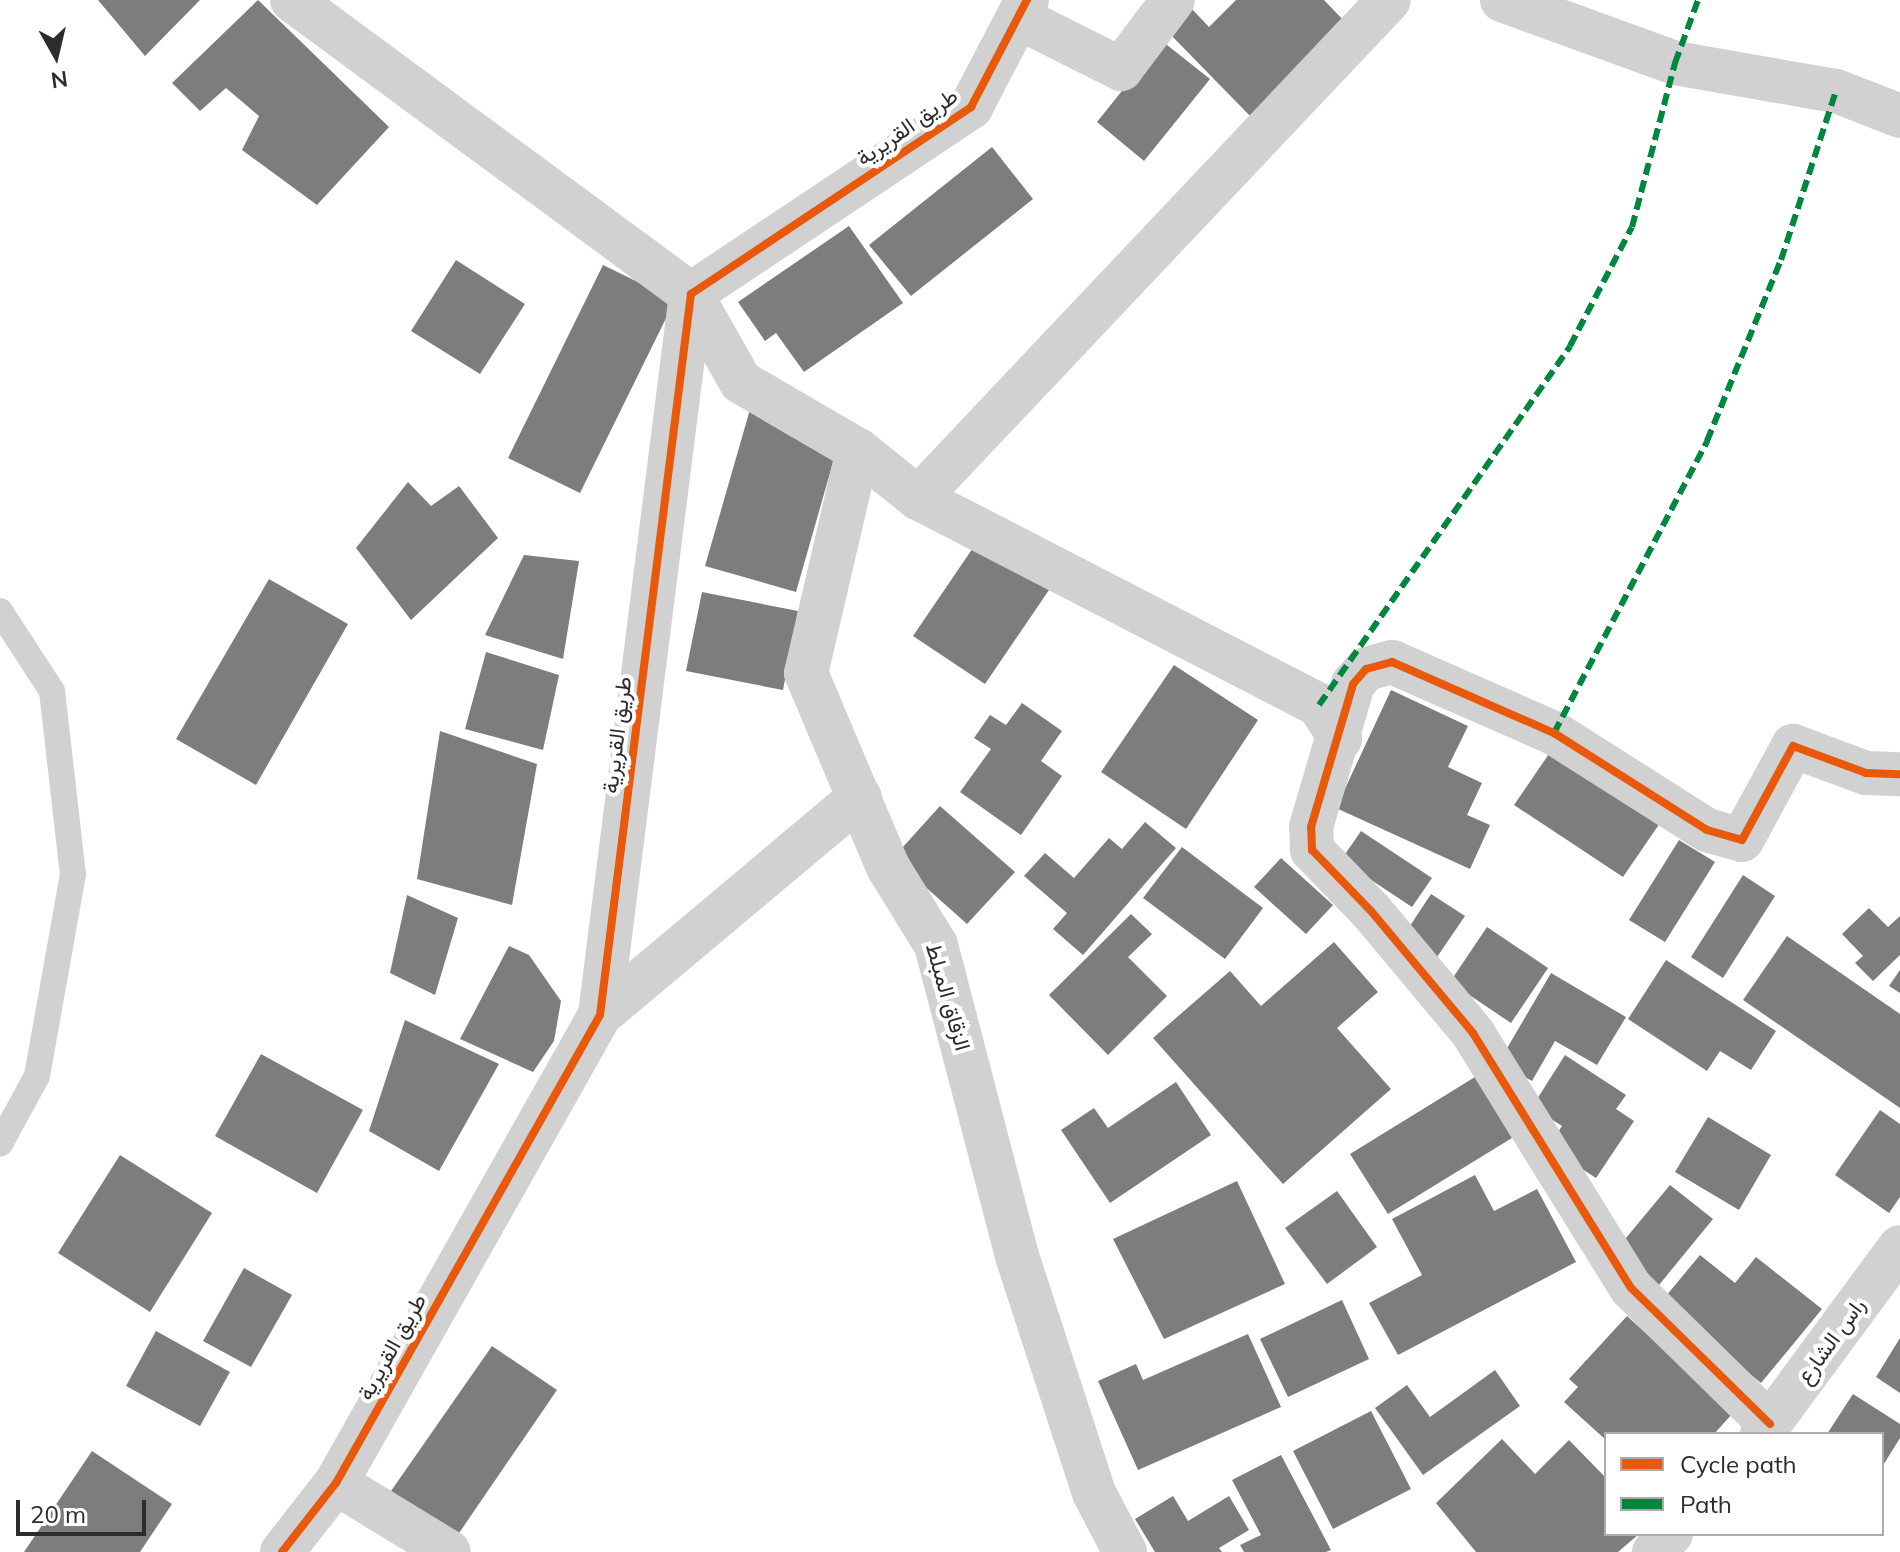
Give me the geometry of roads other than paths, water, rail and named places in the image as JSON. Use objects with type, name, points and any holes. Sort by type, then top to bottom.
[{"type":"street","points":[[1024,9],[1121,69],[1173,0]]},
{"type":"street","points":[[918,498],[1389,0]]},
{"type":"street","points":[[1502,0],[1675,63],[1836,91],[1900,116]]},
{"type":"street","points":[[300,2],[691,294],[741,382],[858,450],[918,498],[1319,705],[1340,739]]},
{"type":"street","name":"طريق القريرية","points":[[282,1552],[336,1483],[600,1015],[691,294],[971,107],[1024,9]]},
{"type":"street","name":"الزقاق المبلط","points":[[858,450],[806,673],[888,867],[936,945],[1018,1259],[1094,1493],[1125,1552]]},
{"type":"street","points":[[1766,1429],[1631,1288],[1473,1033],[1370,910],[1312,850],[1316,806],[1340,739],[1353,684],[1366,669],[1392,662],[1554,733],[1707,830],[1742,840],[1793,746],[1866,773],[1900,774]]},
{"type":"street","points":[[600,1015],[860,797]]},
{"type":"street","name":"راس الشارع","points":[[1766,1429],[1900,1247]]},
{"type":"street","points":[[336,1483],[449,1552]]},
{"type":"street","points":[[1654,1552],[1669,1536]]},
{"type":"lane","points":[[0,611],[52,691],[73,874],[37,1076],[0,1144]]}]
